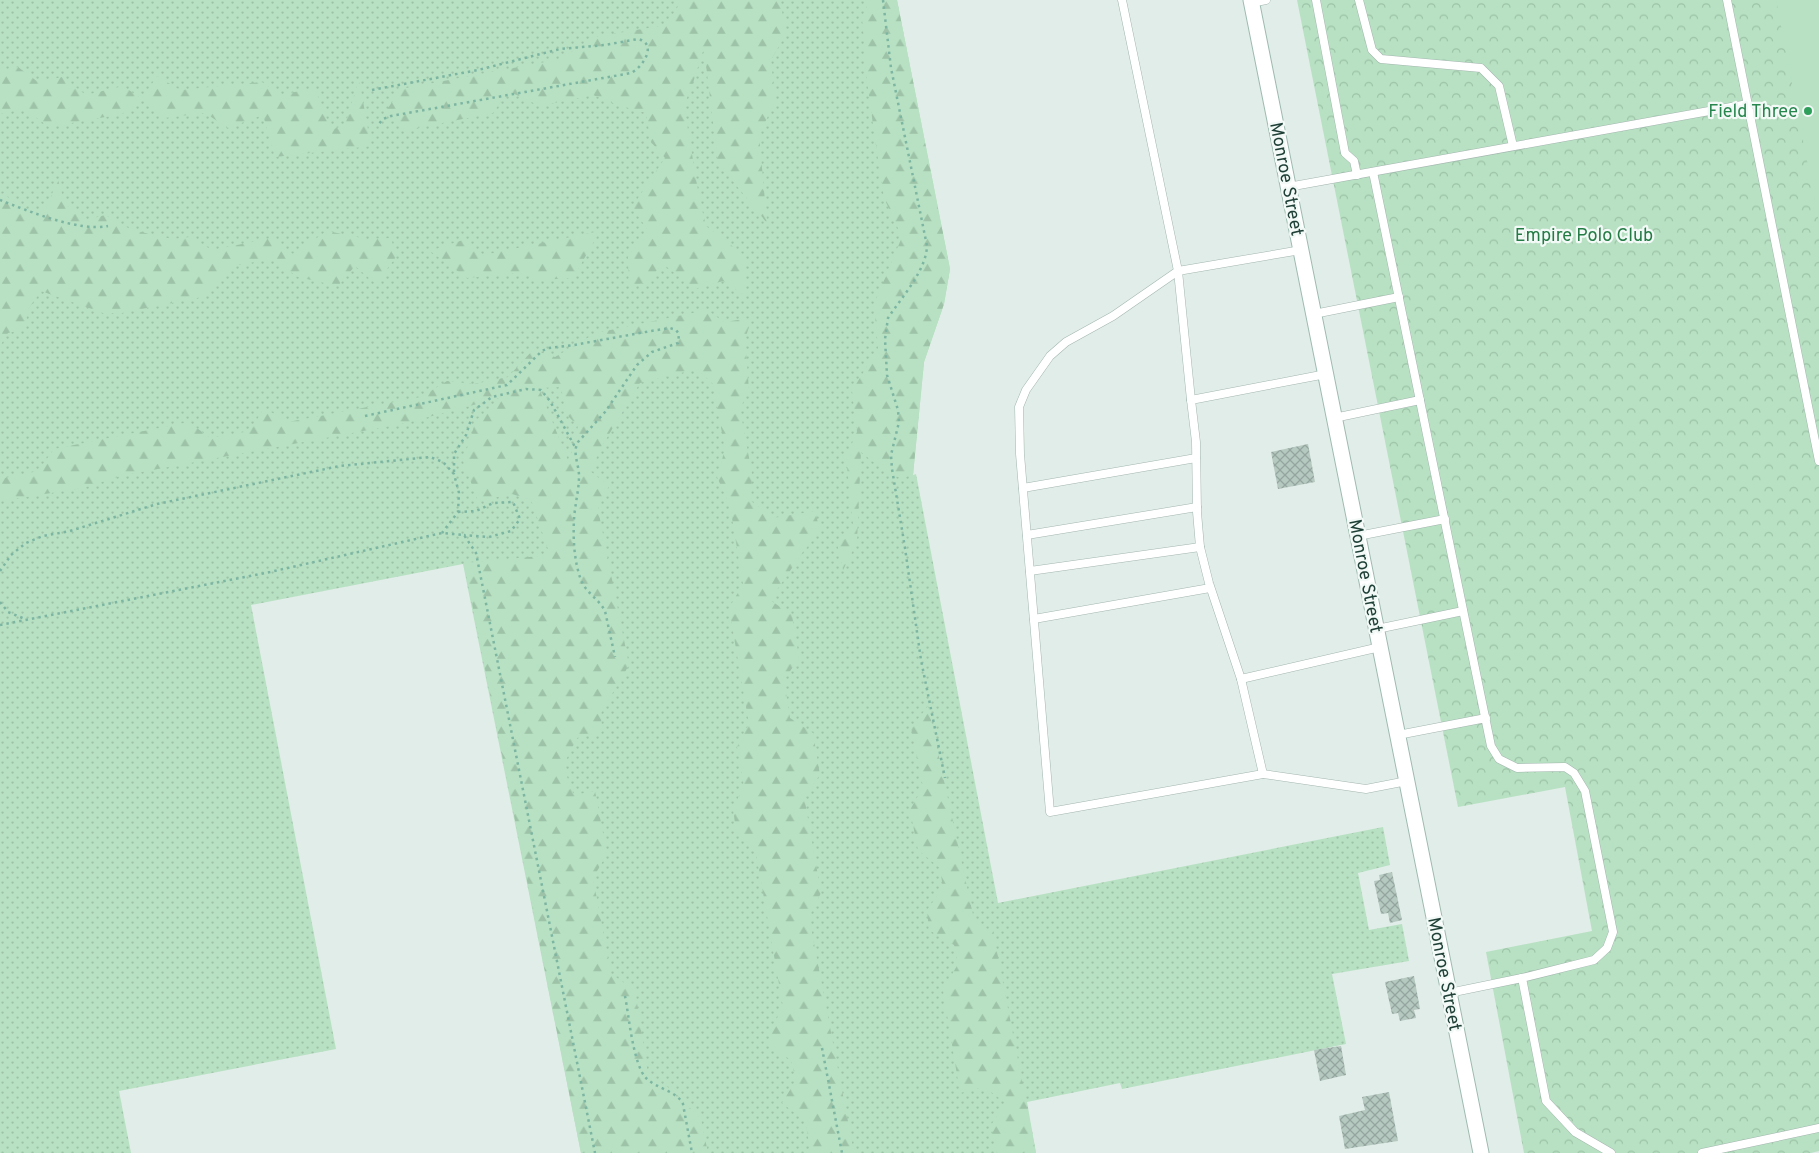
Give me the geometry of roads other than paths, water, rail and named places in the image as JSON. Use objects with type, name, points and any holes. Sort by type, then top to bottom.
[{"type":"main road","name":"Monroe Street","points":[[1256,1],[1288,187],[1481,1153]]},
{"type":"lane","points":[[1122,0],[1178,271],[1190,400],[1196,442],[1200,547],[1210,588],[1240,679],[1263,774]]},
{"type":"lane","points":[[1316,0],[1345,153],[1354,162],[1357,174]]},
{"type":"lane","points":[[1359,0],[1372,50],[1381,59],[1481,68],[1500,86],[1513,146]]},
{"type":"lane","points":[[1727,0],[1819,461]]},
{"type":"lane","points":[[1288,187],[1748,104]]},
{"type":"lane","points":[[1373,172],[1491,746],[1499,759],[1517,768],[1565,767],[1574,773],[1585,791],[1614,932],[1607,948],[1594,960],[1522,978],[1449,993]]},
{"type":"lane","points":[[1301,250],[1178,271],[1113,316],[1066,342],[1050,356],[1026,390],[1019,407],[1023,488],[1050,812],[1263,774],[1366,789],[1407,781]]},
{"type":"lane","points":[[1314,314],[1399,297]]},
{"type":"lane","points":[[1190,400],[1326,374]]},
{"type":"lane","points":[[1334,418],[1420,400]]},
{"type":"lane","points":[[1023,488],[1196,458]]},
{"type":"lane","points":[[1027,535],[1197,507]]},
{"type":"lane","points":[[1358,536],[1444,519]]},
{"type":"lane","points":[[1030,571],[1200,547]]},
{"type":"lane","points":[[1034,619],[1210,588]]},
{"type":"lane","points":[[1377,629],[1463,611]]},
{"type":"lane","points":[[1240,679],[1380,647]]},
{"type":"lane","points":[[1398,735],[1486,718]]},
{"type":"lane","points":[[1522,978],[1546,1101],[1575,1132],[1611,1153]]},
{"type":"lane","points":[[1702,1153],[1819,1128]]},
{"type":"place","name":"Field Three","points":[[1808,111]]},
{"type":"park label","name":"Empire Polo Club","points":[[1584,235]]}]
